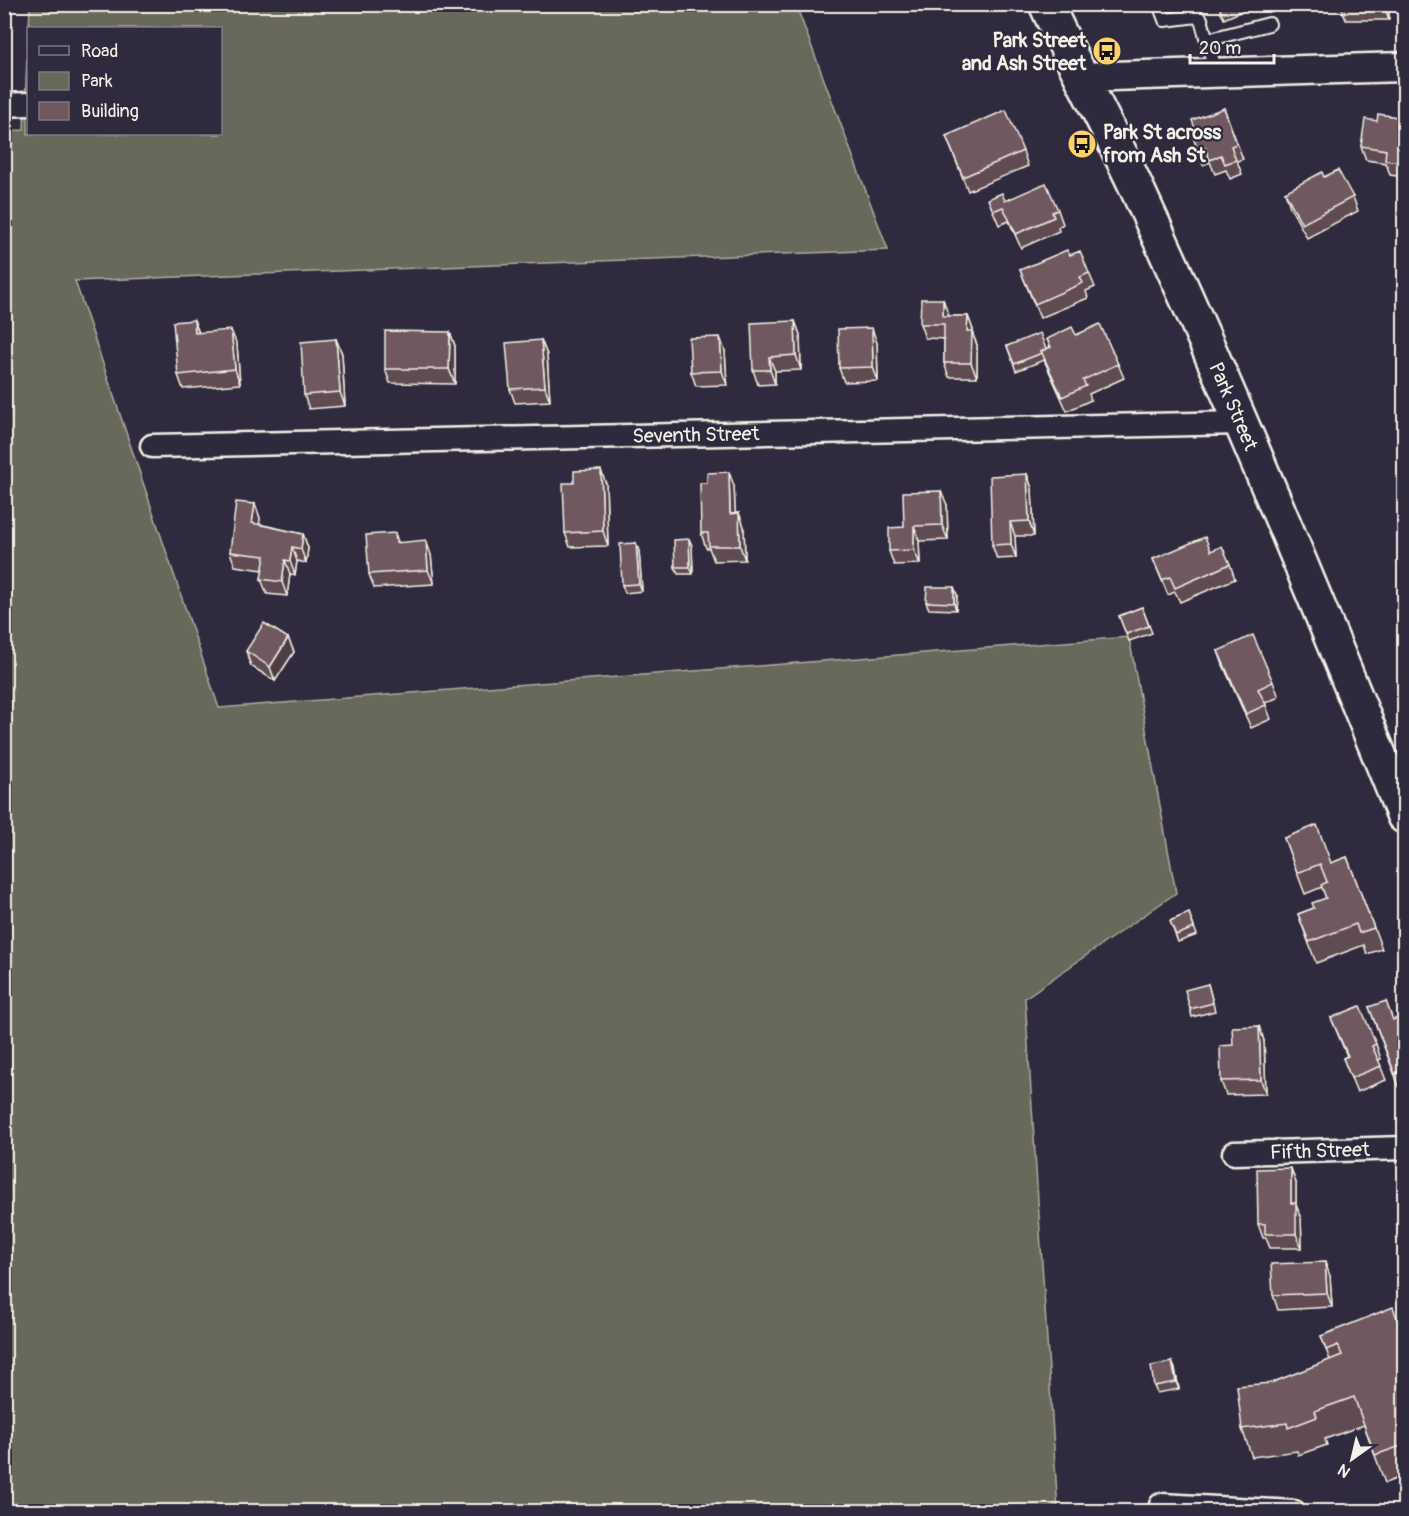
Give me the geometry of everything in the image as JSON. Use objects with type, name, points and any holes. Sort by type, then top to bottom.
[{"type":"main road","name":"Park Street","points":[[1046,4],[1137,189],[1241,423],[1404,816]]},
{"type":"street","points":[[1080,77],[1404,68]]},
{"type":"street","points":[[4,105],[27,104]]},
{"type":"street","name":"Seventh Street","points":[[152,446],[1241,423]]},
{"type":"street","name":"Fifth Street","points":[[1234,1153],[1404,1148]]},
{"type":"street","points":[[1161,1505],[1294,1512]]},
{"type":"lane","points":[[1159,4],[1165,20],[1197,16],[1200,19],[1216,73]]},
{"type":"lane","points":[[1207,40],[1269,24]]},
{"type":"green space","points":[[30,5],[796,5],[888,250],[75,281],[219,708],[1129,637],[1176,893],[1025,998],[1058,1511],[5,1511],[4,131],[24,130],[27,57],[27,135],[222,135],[222,27],[29,27]]},
{"type":"building","points":[[1341,4],[1384,4],[1384,5],[1341,6]]},
{"type":"building","points":[[1224,108],[1237,144],[1231,146],[1236,160],[1225,164],[1221,155],[1210,160],[1205,147],[1198,150],[1193,137],[1197,135],[1192,120]]},
{"type":"building","points":[[1006,110],[1023,151],[963,177],[946,136]]},
{"type":"building","points":[[1378,114],[1404,118],[1404,149],[1400,149],[1398,162],[1385,160],[1386,150],[1361,146],[1365,119],[1377,121]]},
{"type":"building","points":[[1338,170],[1353,197],[1302,224],[1285,192],[1322,172],[1324,177]]},
{"type":"building","points":[[1046,183],[1058,210],[1052,212],[1054,217],[1016,234],[1003,207],[993,211],[988,199],[1002,193],[1005,201]]},
{"type":"building","points":[[1067,250],[1070,255],[1080,251],[1089,273],[1080,277],[1083,283],[1035,304],[1020,270]]},
{"type":"building","points":[[921,299],[943,299],[943,316],[968,316],[967,331],[972,331],[971,363],[944,363],[944,324],[920,324]]},
{"type":"building","points":[[194,320],[195,333],[231,330],[235,369],[178,375],[173,322]]},
{"type":"building","points":[[795,321],[796,355],[769,357],[770,370],[753,370],[751,323]]},
{"type":"building","points":[[1100,324],[1118,364],[1083,380],[1086,386],[1062,397],[1041,351],[1051,347],[1047,339],[1072,327],[1076,335]]},
{"type":"building","points":[[872,328],[873,367],[839,368],[838,329]]},
{"type":"building","points":[[385,331],[450,332],[449,369],[385,369]]},
{"type":"building","points":[[1040,333],[1046,349],[1041,351],[1042,353],[1014,364],[1007,346]]},
{"type":"building","points":[[720,337],[722,371],[691,372],[689,338]]},
{"type":"building","points":[[336,339],[340,392],[304,395],[301,342]]},
{"type":"building","points":[[541,340],[545,387],[510,389],[506,343]]},
{"type":"building","points":[[601,470],[603,531],[565,533],[563,483],[574,483],[574,471]]},
{"type":"building","points":[[729,472],[730,514],[739,513],[740,546],[709,546],[708,533],[701,533],[700,483],[707,483],[707,473]]},
{"type":"building","points":[[1027,474],[1029,521],[1010,522],[1011,544],[992,545],[990,476]]},
{"type":"building","points":[[941,491],[942,525],[914,526],[914,550],[889,551],[889,528],[904,527],[903,492]]},
{"type":"building","points":[[236,502],[255,504],[252,523],[303,534],[301,549],[292,547],[290,561],[285,560],[282,582],[261,579],[265,556],[230,552]]},
{"type":"building","points":[[395,533],[396,543],[426,540],[428,570],[369,574],[366,535]]},
{"type":"building","points":[[1205,537],[1211,551],[1222,546],[1230,564],[1175,588],[1170,577],[1162,580],[1153,559]]},
{"type":"building","points":[[689,539],[690,567],[675,567],[674,540]]},
{"type":"building","points":[[636,543],[639,584],[622,585],[620,544]]},
{"type":"building","points":[[927,587],[954,587],[954,603],[926,602]]},
{"type":"building","points":[[1142,607],[1149,626],[1126,634],[1119,616]]},
{"type":"building","points":[[264,623],[288,638],[270,667],[246,651]]},
{"type":"building","points":[[1253,635],[1273,682],[1258,689],[1266,705],[1246,714],[1218,651]]},
{"type":"building","points":[[1317,825],[1331,863],[1347,857],[1374,928],[1359,933],[1356,924],[1309,942],[1298,914],[1314,908],[1312,903],[1326,898],[1321,885],[1327,882],[1320,864],[1297,873],[1284,838]]},
{"type":"building","points":[[1189,913],[1194,928],[1176,935],[1170,921]]},
{"type":"building","points":[[1208,984],[1213,1003],[1190,1009],[1185,990]]},
{"type":"building","points":[[1386,1001],[1393,1020],[1404,1015],[1404,1071],[1395,1074],[1369,1007]]},
{"type":"building","points":[[1360,1006],[1376,1044],[1372,1046],[1381,1066],[1351,1078],[1343,1058],[1348,1056],[1331,1018]]},
{"type":"building","points":[[1259,1026],[1261,1080],[1221,1081],[1220,1046],[1233,1045],[1232,1027]]},
{"type":"building","points":[[1291,1168],[1291,1203],[1296,1203],[1296,1234],[1265,1234],[1265,1224],[1258,1224],[1257,1169]]},
{"type":"building","points":[[1325,1262],[1327,1293],[1273,1295],[1271,1264]]},
{"type":"building","points":[[1393,1307],[1404,1338],[1404,1445],[1375,1455],[1354,1397],[1315,1411],[1317,1417],[1288,1428],[1287,1423],[1242,1429],[1237,1386],[1271,1383],[1342,1355],[1338,1345],[1326,1350],[1321,1336]]},
{"type":"building","points":[[1172,1362],[1176,1382],[1154,1386],[1151,1366]]},
{"type":"place","name":"Park Street and Ash Street","points":[[1107,51]]},
{"type":"place","name":"Park St across from Ash St","points":[[1082,144]]}]
